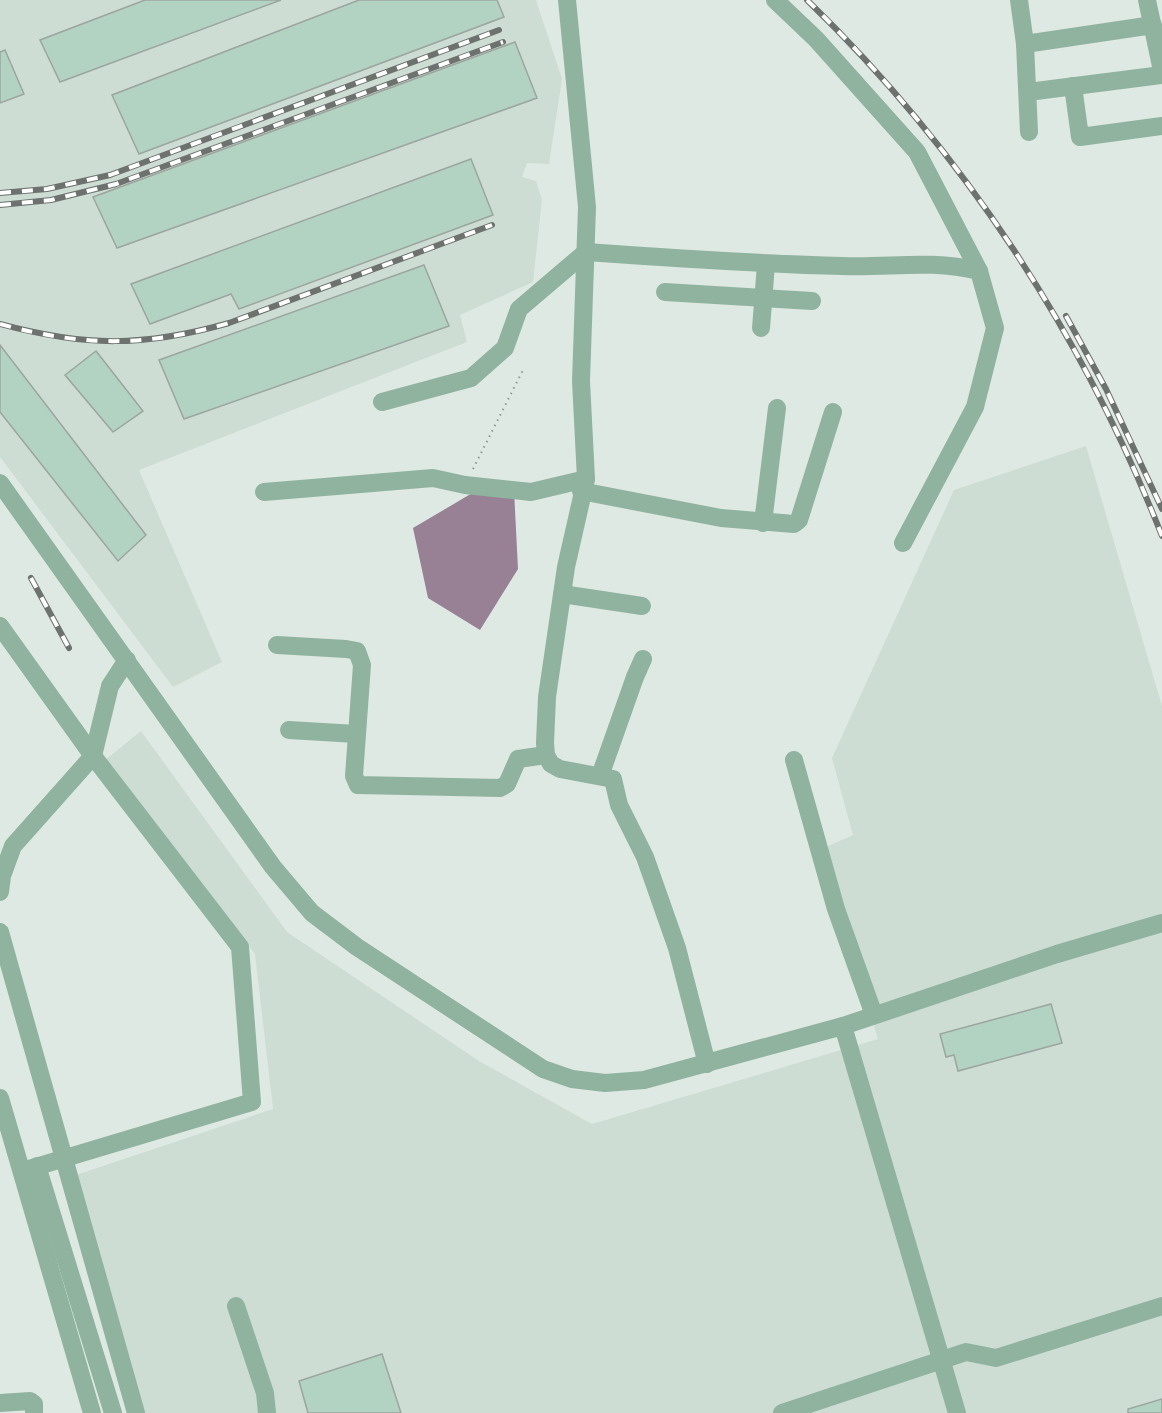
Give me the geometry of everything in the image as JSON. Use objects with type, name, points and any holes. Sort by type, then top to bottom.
[{"type":"street","points":[[567,0],[587,207],[581,381],[584,485],[562,594],[544,736],[546,755],[551,764],[560,770],[613,779],[618,806],[645,857],[677,948],[707,1064]]},
{"type":"street","points":[[775,0],[816,39],[917,152],[979,271],[995,328],[975,407],[903,543]]},
{"type":"street","points":[[1021,0],[1029,132]]},
{"type":"street","points":[[1028,92],[1073,86],[1162,66],[1147,0]]},
{"type":"street","points":[[1025,44],[1153,25]]},
{"type":"street","points":[[1073,86],[1080,136],[1162,126]]},
{"type":"street","points":[[382,402],[471,378],[505,348],[519,309],[586,252],[846,267],[915,263],[952,265],[979,271]]},
{"type":"street","points":[[761,328],[766,264]]},
{"type":"street","points":[[665,292],[812,302]]},
{"type":"street","points":[[763,523],[777,408]]},
{"type":"street","points":[[264,492],[433,478],[465,485],[531,492],[584,485],[688,512],[789,526],[799,520],[832,412]]},
{"type":"street","points":[[0,483],[273,867],[312,913],[357,947],[543,1069],[572,1079],[605,1083],[644,1080],[843,1026],[1057,954],[1162,923]]},
{"type":"street","points":[[562,594],[642,606]]},
{"type":"street","points":[[0,626],[93,756],[240,947],[252,1102],[29,1169]]},
{"type":"street","points":[[277,645],[357,651],[362,665],[354,780],[358,785],[500,788],[507,784],[518,759],[546,755]]},
{"type":"street","points":[[600,776],[643,659]]},
{"type":"street","points":[[0,892],[13,846],[93,756],[110,686],[127,660]]},
{"type":"street","points":[[289,730],[356,734]]},
{"type":"street","points":[[794,760],[836,909],[874,1015]]},
{"type":"street","points":[[0,932],[136,1413]]},
{"type":"street","points":[[843,1026],[957,1413]]},
{"type":"street","points":[[0,1098],[8,1152],[29,1169],[112,1413]]},
{"type":"street","points":[[29,1169],[92,1413]]},
{"type":"street","points":[[236,1306],[265,1393],[267,1413]]},
{"type":"street","points":[[782,1413],[966,1352],[996,1358],[1162,1306]]},
{"type":"street","points":[[0,1403],[30,1401],[34,1404],[34,1413]]},
{"type":"path","points":[[465,485],[523,370]]},
{"type":"shaded area","points":[[0,0],[536,0],[562,79],[549,164],[527,163],[522,177],[536,181],[542,200],[533,282],[460,315],[467,342],[139,470],[222,662],[173,687],[0,457]]},
{"type":"shaded area","points":[[1086,446],[1162,706],[1162,1413],[134,1413],[64,1179],[273,1109],[255,954],[105,760],[141,731],[287,932],[479,1061],[592,1124],[878,1039],[819,850],[853,835],[832,758],[954,490]]},
{"type":"shaded area","points":[[514,490],[518,569],[480,630],[428,598],[413,528],[474,492]]},
{"type":"building","points":[[145,0],[281,0],[60,82],[40,40]]},
{"type":"building","points":[[359,0],[497,0],[504,17],[139,154],[112,95]]},
{"type":"building","points":[[515,42],[537,98],[117,248],[93,197]]},
{"type":"building","points":[[5,50],[24,94],[0,103],[0,52]]},
{"type":"building","points":[[471,159],[493,215],[239,309],[231,294],[150,324],[131,284]]},
{"type":"building","points":[[424,265],[449,326],[184,419],[159,360]]},
{"type":"building","points":[[0,345],[146,535],[118,561],[0,412]]},
{"type":"building","points":[[96,351],[143,411],[113,432],[65,375]]},
{"type":"building","points":[[1051,1004],[1062,1043],[958,1071],[954,1055],[946,1057],[940,1034]]},
{"type":"building","points":[[382,1354],[401,1413],[308,1413],[299,1381]]},
{"type":"building","points":[[1162,1399],[1162,1413],[1128,1413],[1128,1409]]},
{"type":"railway","points":[[807,0],[864,58],[917,119],[967,183],[1013,249],[1056,318],[1095,389],[1130,461],[1162,536]]},
{"type":"railway","points":[[0,193],[47,189],[110,175],[499,30]]},
{"type":"railway","points":[[0,205],[51,200],[116,184],[503,42]]},
{"type":"railway","points":[[0,324],[31,332],[87,340],[142,340],[169,337],[229,323],[492,225]]},
{"type":"railway","points":[[1066,316],[1106,389],[1162,509]]},
{"type":"railway","points":[[31,578],[69,648]]}]
